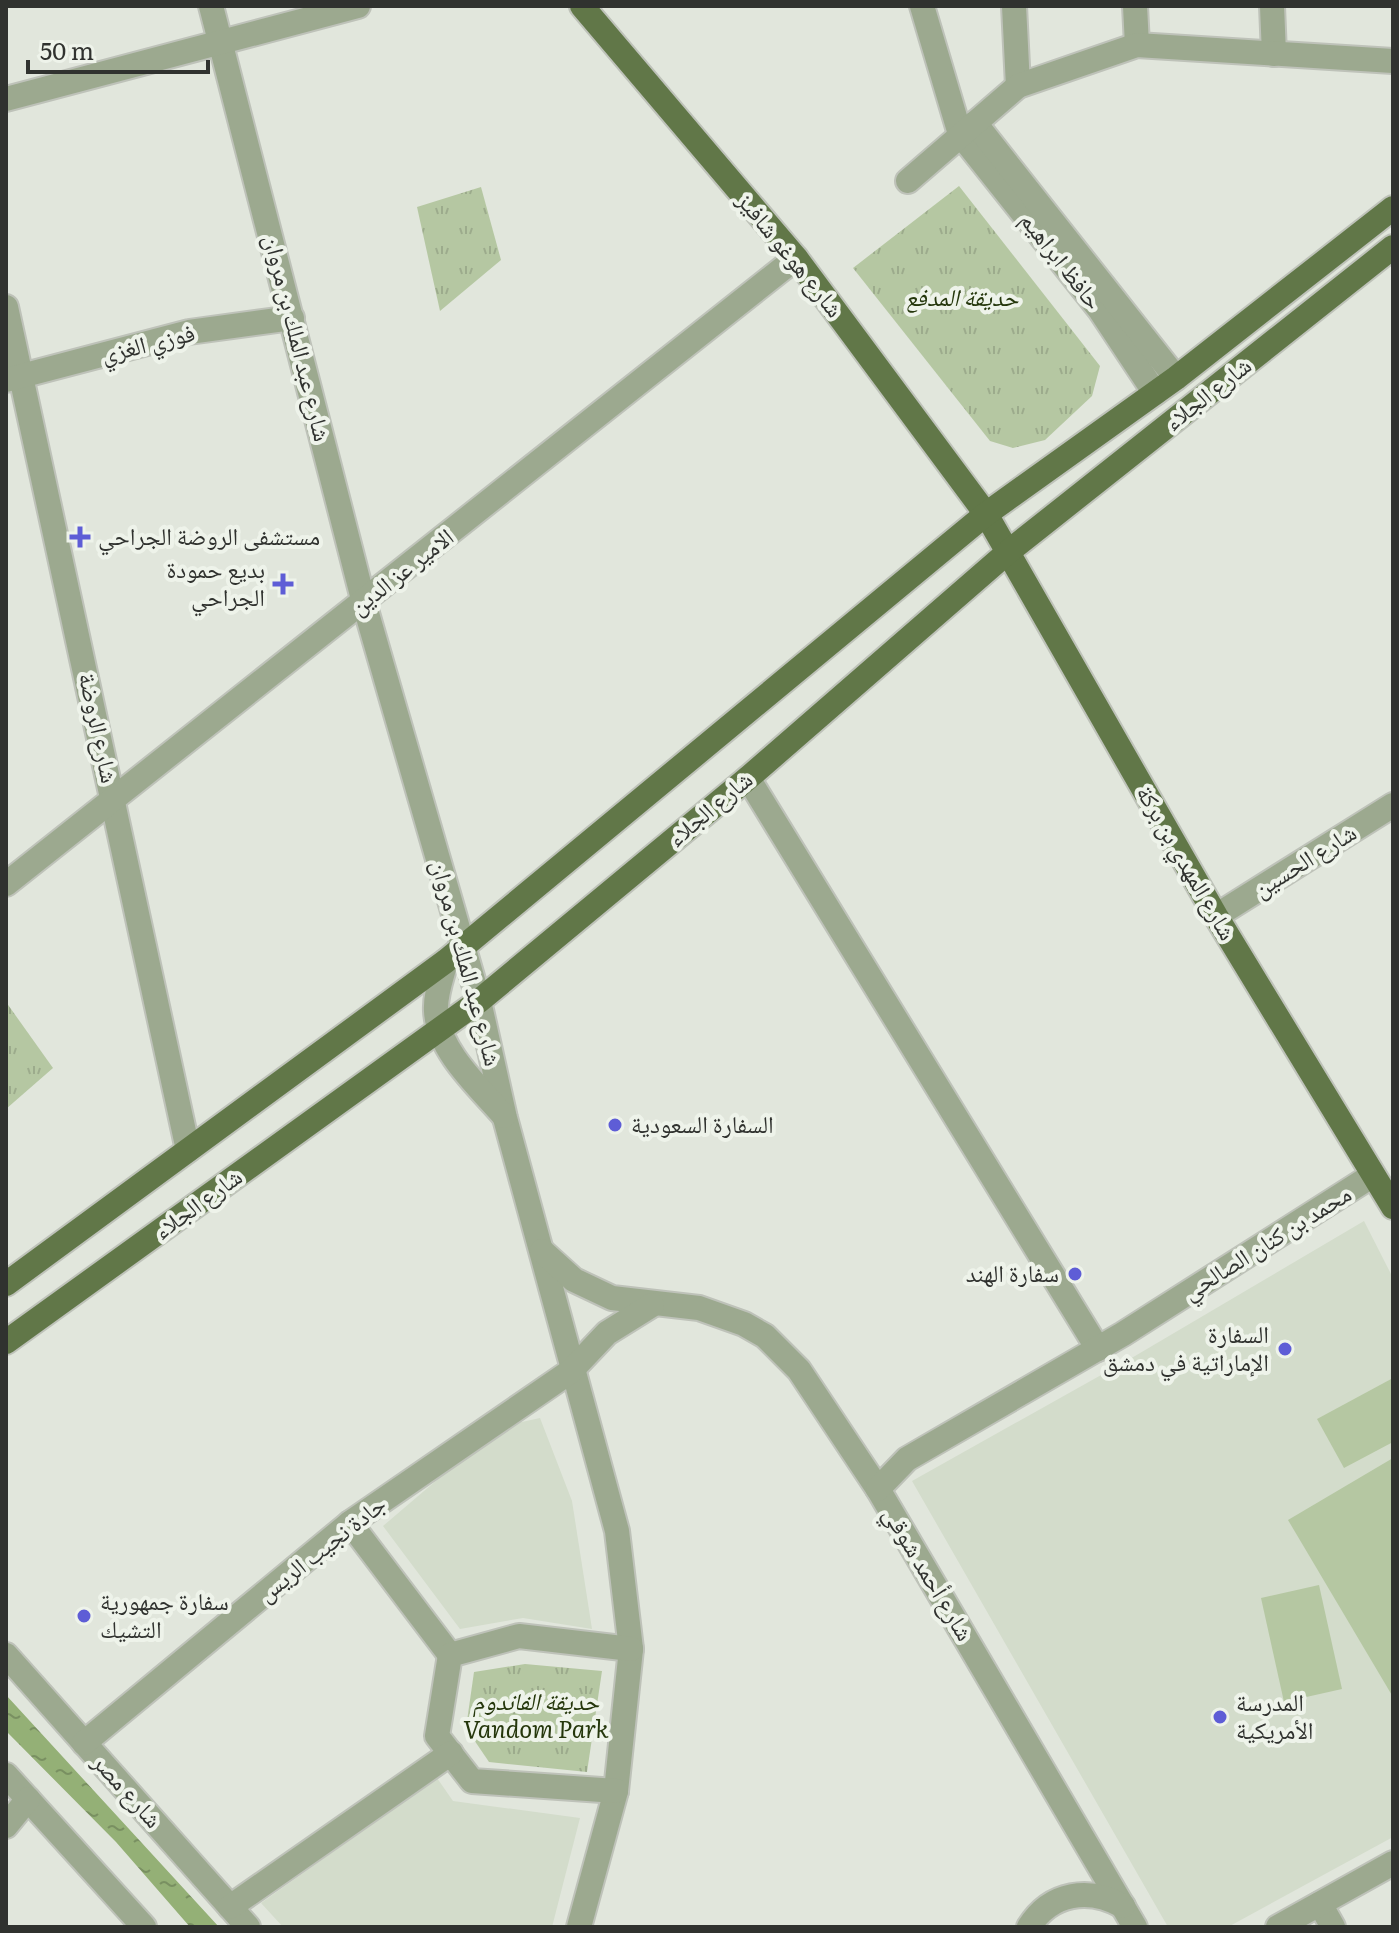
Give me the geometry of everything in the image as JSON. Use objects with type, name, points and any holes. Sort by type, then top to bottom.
[{"type":"main road","name":"شارع هوغو شافيز","points":[[582,6],[796,258],[986,514]]},
{"type":"main road","name":"شارع الجلاء","points":[[6,1284],[455,954],[986,514],[1176,378],[1393,208]]},
{"type":"main road","name":"شارع الجلاء","points":[[6,1342],[479,1001],[748,778],[1008,552],[1393,247]]},
{"type":"main road","name":"شارع المهدي بن بركة","points":[[986,514],[1216,916],[1393,1207]]},
{"type":"street","name":"شارع عبد الملك بن مروان","points":[[211,6],[455,954],[479,1001],[505,1118],[571,1371],[617,1531],[631,1649],[616,1791],[579,1927]]},
{"type":"street","points":[[6,99],[358,6]]},
{"type":"street","points":[[922,6],[968,129],[1176,378]]},
{"type":"street","points":[[1014,6],[1018,86]]},
{"type":"street","points":[[1135,6],[1137,45]]},
{"type":"street","points":[[1272,6],[1274,54]]},
{"type":"street","points":[[908,181],[1018,86],[1137,45],[1393,61]]},
{"type":"street","name":"حافظ ابراهيم","points":[[968,129],[1100,310],[1155,393]]},
{"type":"street","name":"الامير عز الدين","points":[[6,884],[796,258]]},
{"type":"street","name":"شارع الروضة","points":[[6,307],[14,378],[112,798],[188,1150]]},
{"type":"street","name":"فوزي الغزي","points":[[14,378],[189,332],[292,318]]},
{"type":"street","points":[[748,778],[1098,1349]]},
{"type":"street","name":"شارع الحسين","points":[[1216,916],[1393,805]]},
{"type":"street","points":[[455,954],[436,1009],[439,1031],[463,1068],[505,1118]]},
{"type":"street","name":"محمد بن كنان الصالحي","points":[[878,1489],[907,1459],[1098,1349],[1373,1175]]},
{"type":"street","name":"شارع أحمد شوقي","points":[[541,1250],[574,1280],[593,1291],[612,1298],[652,1305],[711,1311],[765,1336],[799,1370],[878,1489],[1129,1917]]},
{"type":"street","points":[[571,1371],[607,1333],[652,1305]]},
{"type":"street","name":"جادة نجيب الريس","points":[[84,1743],[350,1523],[571,1371]]},
{"type":"street","points":[[350,1523],[450,1655],[437,1736],[472,1781],[616,1791]]},
{"type":"street","points":[[450,1655],[519,1636],[631,1649]]},
{"type":"street","name":"شارع مصر","points":[[6,1655],[248,1927]]},
{"type":"street","points":[[230,1907],[451,1753]]},
{"type":"street","points":[[6,1775],[144,1927]]},
{"type":"street","points":[[6,1826],[28,1799]]},
{"type":"street","points":[[1278,1927],[1393,1863]]},
{"type":"street","points":[[1029,1927],[1044,1908],[1069,1896],[1097,1895],[1129,1917]]},
{"type":"street","points":[[1320,1904],[1333,1927]]},
{"type":"shaded area","name":"المدرسة الأمريكية","points":[[1364,1221],[1393,1278],[1393,1837],[1228,1927],[1168,1927],[912,1481],[1135,1356]]},
{"type":"shaded area","points":[[540,1418],[572,1501],[592,1629],[523,1618],[460,1629],[383,1526],[499,1427]]},
{"type":"shaded area","points":[[437,1778],[453,1801],[580,1818],[552,1927],[283,1927],[261,1903]]},
{"type":"green space","name":"حديقة المدفع","points":[[959,186],[1100,366],[1092,396],[1045,440],[1013,448],[990,441],[853,268]]},
{"type":"green space","points":[[481,187],[501,260],[440,311],[417,207]]},
{"type":"green space","points":[[6,1002],[53,1068],[6,1109]]},
{"type":"green space","points":[[1393,1378],[1393,1442],[1344,1468],[1317,1419]]},
{"type":"green space","points":[[1393,1458],[1393,1697],[1288,1520]]},
{"type":"green space","points":[[1319,1585],[1342,1689],[1284,1702],[1261,1598]]},
{"type":"green space","name":"حديقة الفاندوم Vandom Park","points":[[525,1664],[602,1671],[587,1772],[489,1762],[466,1728],[474,1672]]},
{"type":"water","points":[[6,1695],[219,1927],[190,1927],[116,1842],[6,1731]]},
{"type":"place","name":"مستشفى الروضة الجراحي","points":[[80,537]]},
{"type":"place","name":"بديع حمودة الجراحي","points":[[283,584]]},
{"type":"place","name":"السفارة السعودية","points":[[615,1125]]},
{"type":"place","name":"سفارة الهند","points":[[1075,1274]]},
{"type":"place","name":"السفارة الإماراتية في دمشق","points":[[1285,1349]]},
{"type":"place","name":"سفارة جمهورية التشيك","points":[[84,1616]]},
{"type":"place","name":"المدرسة الأمريكية","points":[[1220,1717]]}]
